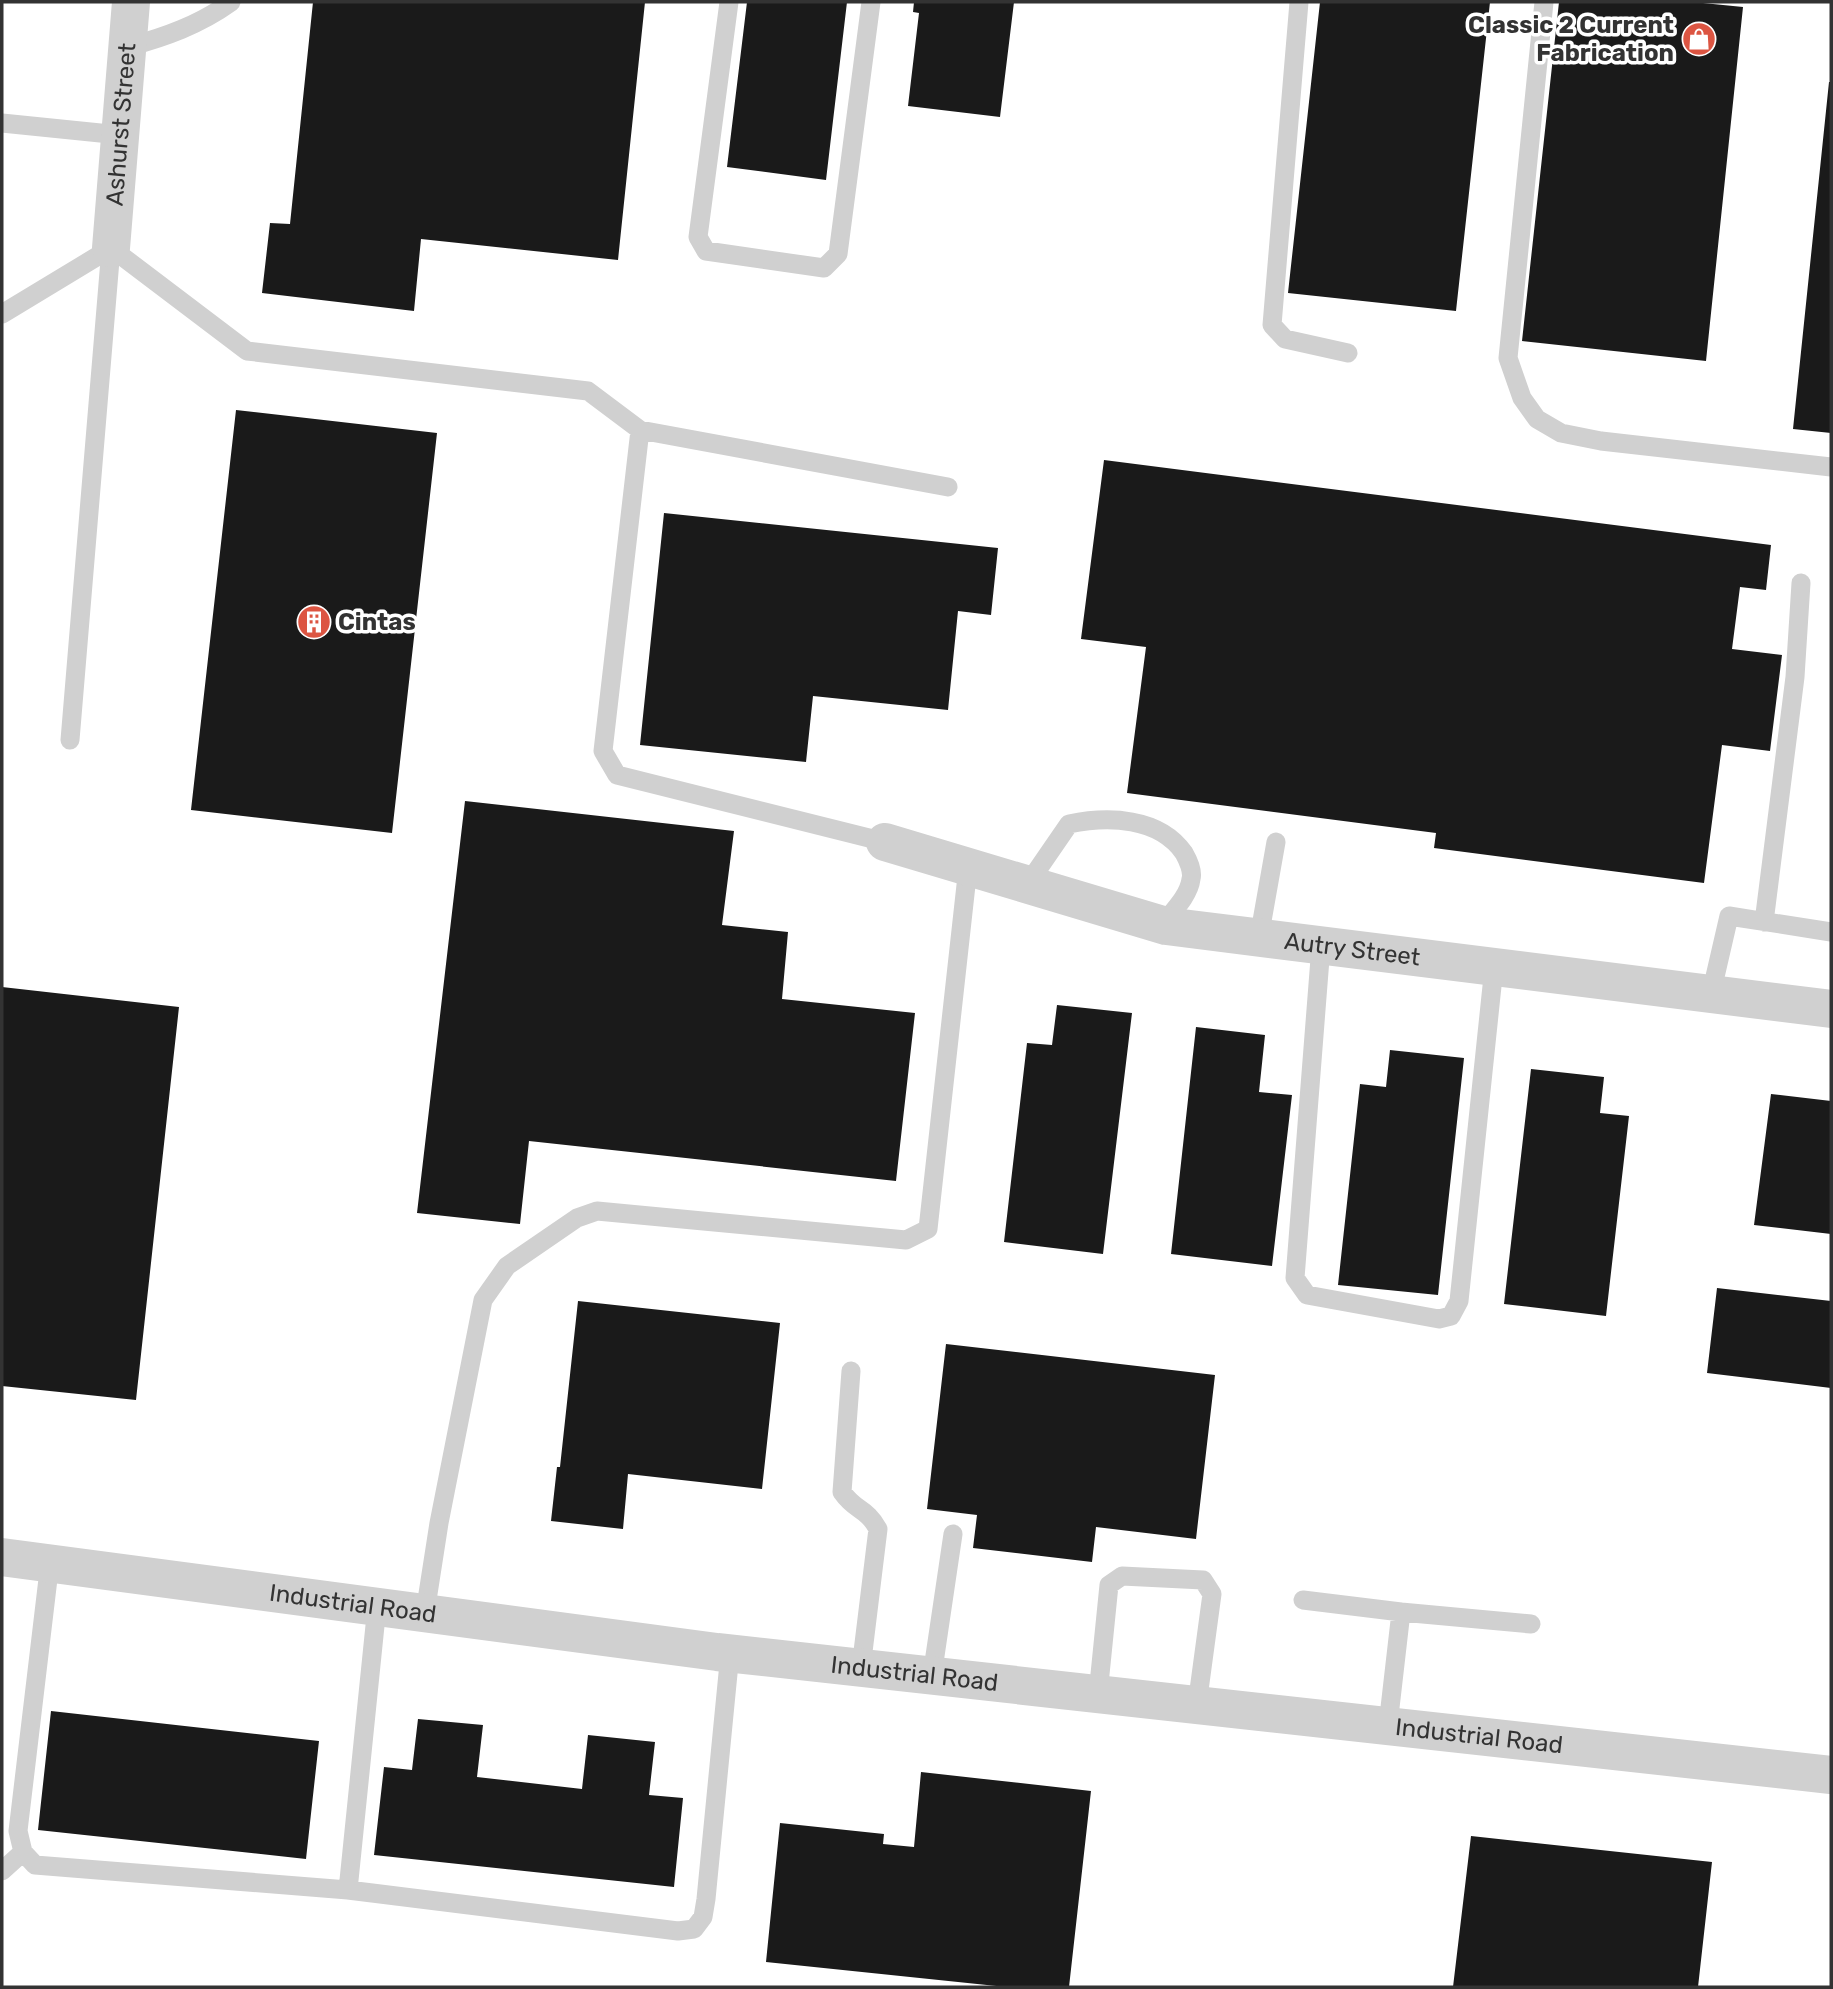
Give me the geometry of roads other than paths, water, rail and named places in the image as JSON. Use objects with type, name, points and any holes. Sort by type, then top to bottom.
[{"type":"street","name":"Ashurst Street","points":[[111,248],[131,2]]},
{"type":"street","name":"Autry Street","points":[[885,842],[1162,925],[1711,994],[1830,1002]]},
{"type":"street","name":"Industrial Road","points":[[2,1557],[730,1653],[1831,1775]]},
{"type":"lane","points":[[128,47],[189,27],[231,2]]},
{"type":"lane","points":[[729,2],[698,237],[706,251],[824,268],[838,254],[871,2]]},
{"type":"lane","points":[[1299,2],[1272,325],[1285,339],[1348,353]]},
{"type":"lane","points":[[1544,2],[1508,358],[1522,398],[1536,419],[1561,433],[1601,441],[1831,467]]},
{"type":"lane","points":[[2,123],[120,135]]},
{"type":"lane","points":[[2,314],[111,248]]},
{"type":"lane","points":[[111,248],[247,351],[588,391],[640,430],[948,487]]},
{"type":"lane","points":[[70,740],[111,248]]},
{"type":"lane","points":[[640,430],[603,751],[617,775],[885,842]]},
{"type":"lane","points":[[1764,922],[1795,677],[1801,583]]},
{"type":"lane","points":[[1027,885],[1069,824],[1092,820],[1145,824],[1177,843],[1187,858],[1192,877],[1187,891],[1162,925]]},
{"type":"lane","points":[[1259,938],[1276,842]]},
{"type":"lane","points":[[425,1613],[439,1523],[483,1300],[507,1266],[577,1218],[597,1210],[906,1240],[928,1228],[968,867]]},
{"type":"lane","points":[[1711,994],[1729,916],[1831,932]]},
{"type":"lane","points":[[1321,946],[1295,1278],[1307,1295],[1438,1319],[1451,1316],[1459,1301],[1494,967]]},
{"type":"lane","points":[[851,1371],[842,1492],[852,1506],[870,1513],[878,1529],[861,1668]]},
{"type":"lane","points":[[932,1676],[953,1534]]},
{"type":"lane","points":[[50,1562],[18,1831],[23,1852],[35,1865],[348,1890],[678,1931],[694,1929],[703,1917],[706,1899],[730,1653]]},
{"type":"lane","points":[[1098,1694],[1109,1585],[1122,1576],[1203,1580],[1212,1594],[1197,1705]]},
{"type":"lane","points":[[1303,1600],[1531,1624]]},
{"type":"lane","points":[[348,1890],[377,1606]]},
{"type":"lane","points":[[1388,1726],[1401,1612]]},
{"type":"lane","points":[[2,1871],[23,1852]]},
{"type":"place","name":"Classic 2 Current Fabrication","points":[[1699,39]]},
{"type":"place","name":"Cintas","points":[[314,622]]}]
